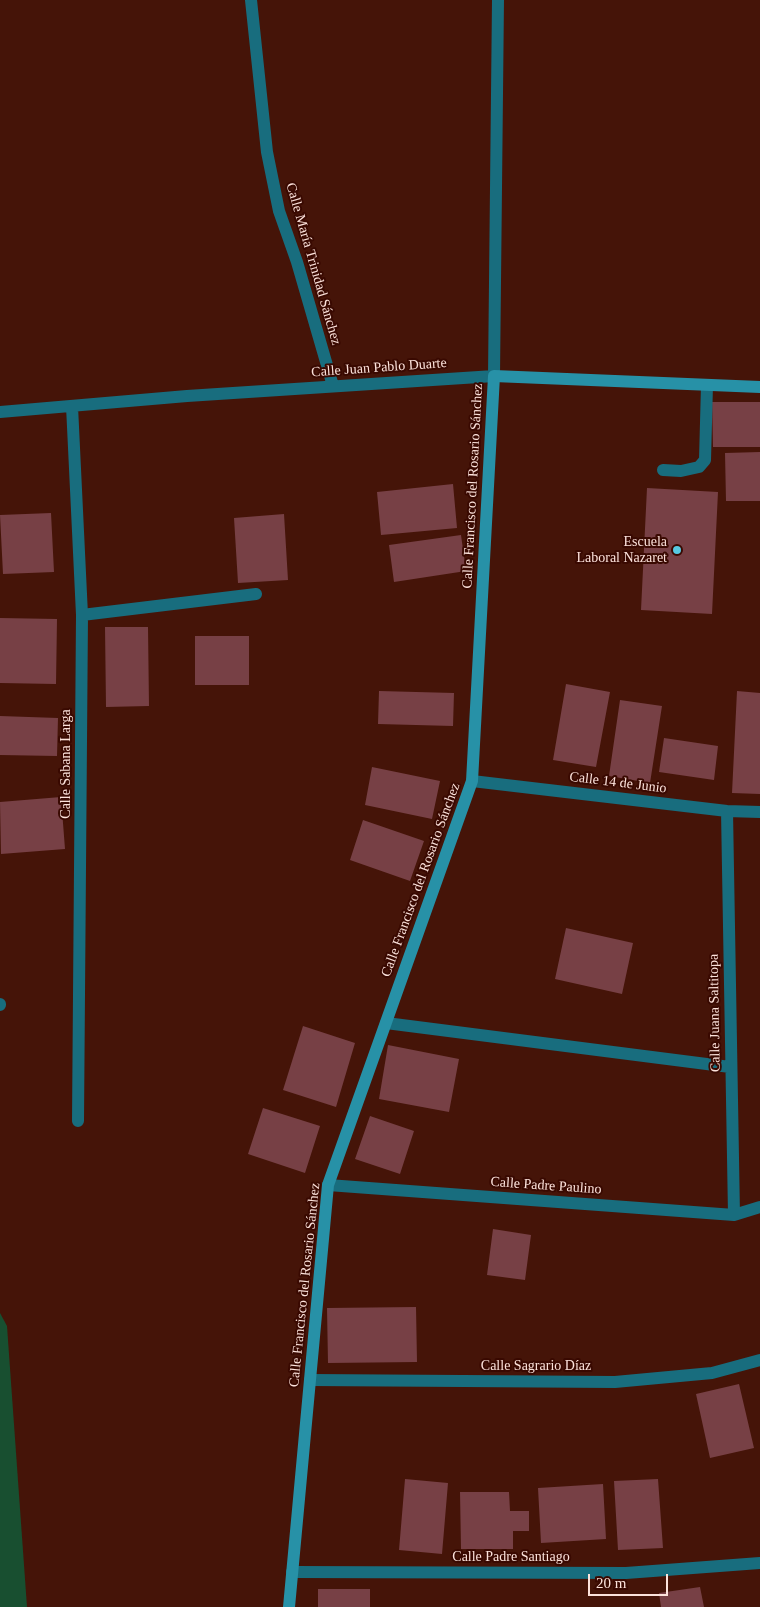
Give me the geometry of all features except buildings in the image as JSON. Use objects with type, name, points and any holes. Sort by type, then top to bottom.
[{"type":"street","name":"Calle María Trinidad Sánchez","points":[[251,0],[267,152],[279,211],[333,386]]},
{"type":"street","name":"Calle Francisco del Rosario Sánchez","points":[[289,1607],[328,1185],[472,780],[494,376],[498,0]]},
{"type":"street","name":"Calle Juan Pablo Duarte","points":[[0,412],[187,396],[494,376],[760,387]]},
{"type":"street","points":[[664,470],[682,470],[699,467],[705,460],[707,385]]},
{"type":"street","name":"Calle Sabana Larga","points":[[72,406],[82,615],[78,1121]]},
{"type":"street","points":[[82,615],[256,594]]},
{"type":"street","name":"Calle 14 de Junio","points":[[472,780],[727,811],[760,812]]},
{"type":"street","name":"Calle Juana Saltitopa","points":[[727,811],[734,1215]]},
{"type":"street","points":[[386,1023],[730,1067]]},
{"type":"street","name":"Calle Padre Paulino","points":[[328,1185],[734,1215],[760,1208]]},
{"type":"street","name":"Calle Sagrario Díaz","points":[[310,1380],[615,1382],[712,1373],[760,1360]]},
{"type":"street","name":"Calle Padre Santiago","points":[[292,1572],[626,1573],[760,1563]]},
{"type":"green space","points":[[0,1313],[7,1326],[27,1607],[0,1607]]},
{"type":"place","name":"Escuela Laboral Nazaret","points":[[677,550]]}]
